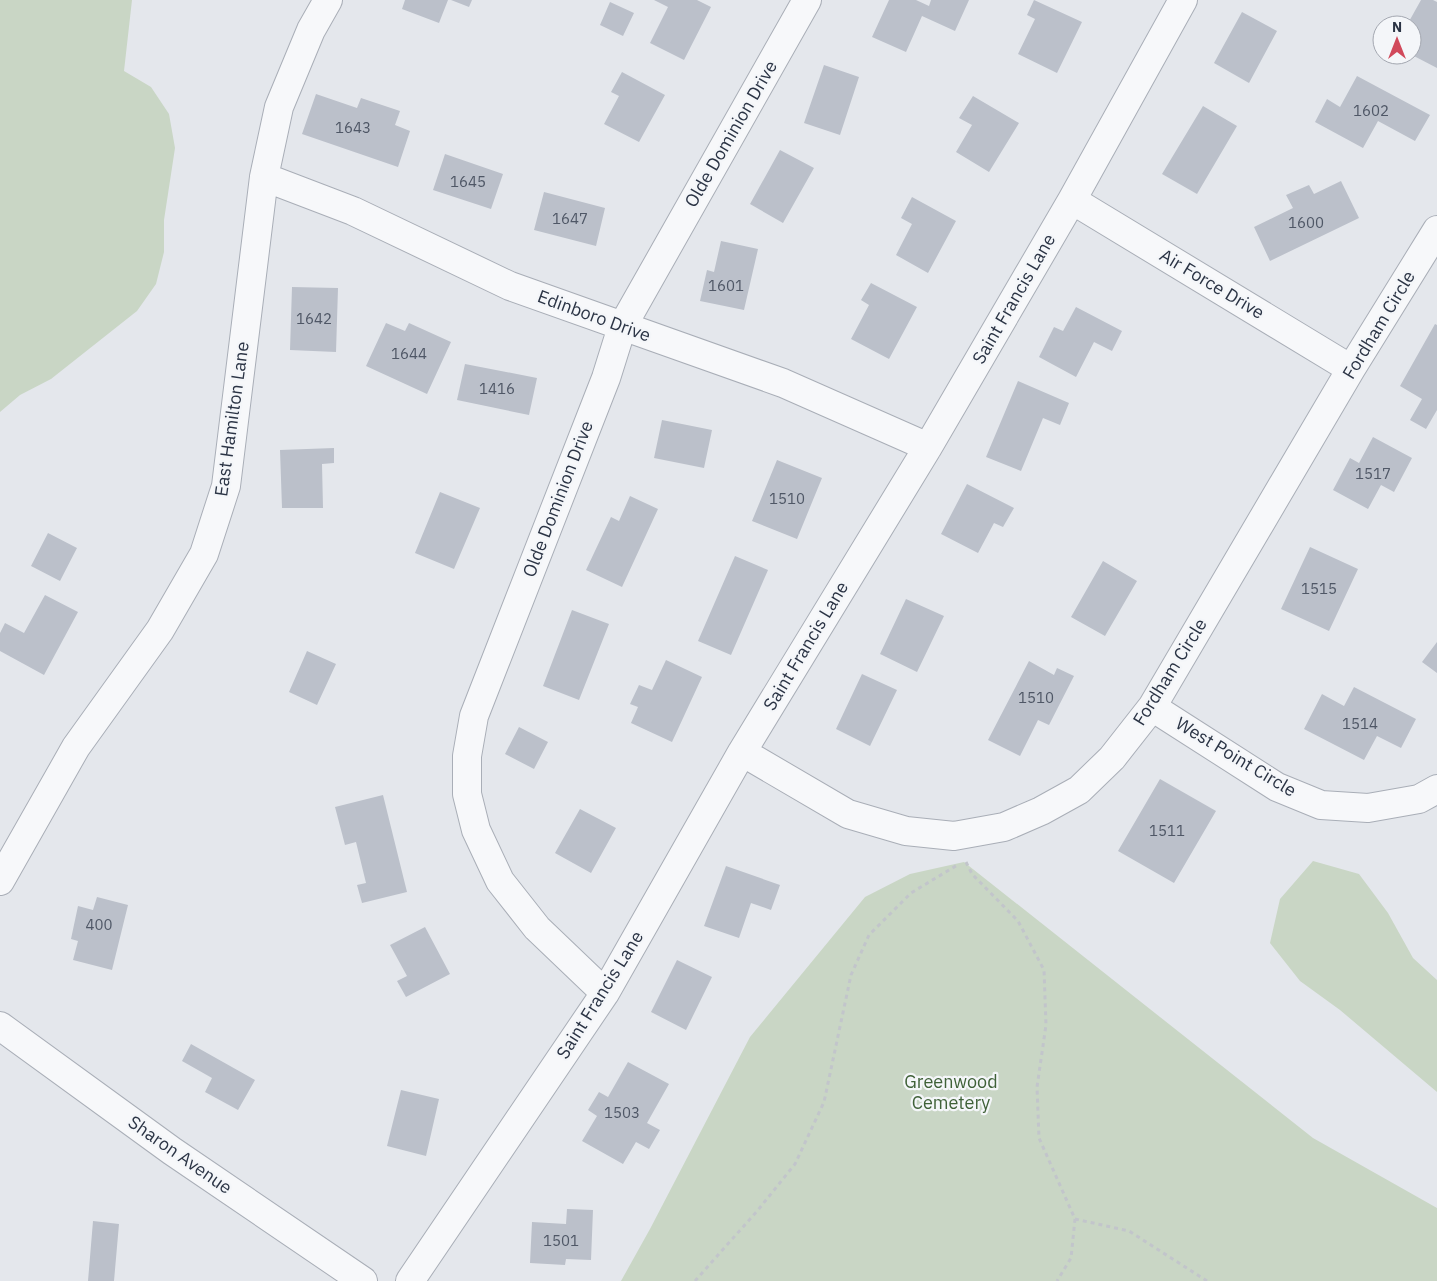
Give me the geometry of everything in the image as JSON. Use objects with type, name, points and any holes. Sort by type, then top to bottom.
[{"type":"street","name":"East Hamilton Lane","points":[[0,881],[76,747],[160,630],[204,554],[226,486],[264,177],[280,107],[311,30],[328,0]]},
{"type":"street","name":"Olde Dominion Drive","points":[[605,994],[537,928],[500,882],[476,830],[467,794],[466,756],[474,716],[606,378],[622,327],[807,0]]},
{"type":"street","name":"Saint Francis Lane","points":[[410,1281],[605,994],[742,752],[928,446],[1072,200],[1183,0]]},
{"type":"street","name":"Edinboro Drive","points":[[264,177],[352,211],[510,286],[783,383],[928,446]]},
{"type":"street","name":"Air Force Drive","points":[[1072,200],[1351,369]]},
{"type":"street","name":"Fordham Circle","points":[[742,752],[848,814],[906,831],[954,836],[1004,827],[1041,811],[1078,790],[1112,758],[1152,707],[1351,369],[1437,230]]},
{"type":"street","name":"West Point Circle","points":[[1152,707],[1277,787],[1320,805],[1368,808],[1419,799],[1437,789]]},
{"type":"street","name":"Sharon Avenue","points":[[0,1026],[172,1151],[362,1281]]},
{"type":"path","points":[[695,1281],[758,1210],[795,1164],[824,1102],[851,975],[869,935],[911,893],[965,860],[972,874],[1018,921],[1044,970],[1046,1025],[1037,1087],[1039,1138],[1075,1219],[1071,1258],[1057,1281]]},
{"type":"path","points":[[1075,1219],[1129,1231],[1207,1281]]},
{"type":"green space","points":[[0,0],[132,0],[124,71],[151,87],[169,114],[175,148],[164,220],[164,252],[156,284],[137,311],[51,379],[20,395],[0,412]]},
{"type":"green space","points":[[1313,861],[1359,874],[1388,913],[1413,958],[1437,980],[1437,1092],[1340,1010],[1300,981],[1270,943],[1280,899]]},
{"type":"green space","name":"Greenwood Cemetery","points":[[964,862],[1313,1138],[1437,1208],[1437,1281],[621,1281],[750,1037],[865,897],[910,874]]},
{"type":"building","points":[[405,0],[448,0],[439,23],[402,9]]},
{"type":"building","points":[[451,0],[472,0],[469,7]]},
{"type":"building","points":[[654,0],[697,0],[711,7],[684,60],[650,43],[668,7]]},
{"type":"building","points":[[889,0],[916,0],[929,6],[931,0],[969,0],[955,31],[922,16],[906,52],[872,37]]},
{"type":"building","points":[[1034,0],[1082,22],[1057,73],[1018,54],[1035,19],[1027,15]]},
{"type":"building","points":[[1421,0],[1437,2],[1437,68],[1422,60],[1422,15],[1413,15]]},
{"type":"building","points":[[610,2],[634,13],[623,36],[600,25]]},
{"type":"building","points":[[1242,12],[1277,31],[1249,83],[1214,63]]},
{"type":"building","points":[[824,65],[859,77],[840,135],[804,123]]},
{"type":"building","points":[[622,72],[665,95],[639,142],[604,124],[619,96],[611,92]]},
{"type":"building","points":[[1357,76],[1430,115],[1415,141],[1378,121],[1363,148],[1315,122],[1327,99],[1340,107]]},
{"type":"building","points":[[316,94],[357,108],[361,98],[400,111],[395,125],[410,131],[398,167],[302,134]]},
{"type":"building","points":[[973,96],[1019,123],[989,172],[956,152],[972,125],[959,118]]},
{"type":"building","points":[[1203,106],[1237,126],[1197,194],[1162,174]]},
{"type":"building","points":[[780,150],[814,168],[783,223],[750,204]]},
{"type":"building","points":[[445,154],[503,174],[491,209],[433,190]]},
{"type":"building","points":[[1341,181],[1359,218],[1270,261],[1254,227],[1293,208],[1286,195],[1309,185],[1314,194]]},
{"type":"building","points":[[544,192],[605,208],[596,246],[534,230]]},
{"type":"building","points":[[912,197],[956,221],[928,273],[896,255],[912,224],[901,218]]},
{"type":"building","points":[[721,241],[758,249],[744,310],[700,301],[707,270],[714,272]]},
{"type":"building","points":[[871,283],[917,307],[889,359],[851,339],[869,305],[861,300]]},
{"type":"building","points":[[292,287],[338,288],[336,352],[290,350]]},
{"type":"building","points":[[1076,307],[1122,331],[1112,351],[1094,342],[1076,377],[1039,357],[1054,327],[1063,331]]},
{"type":"building","points":[[386,323],[405,331],[409,323],[451,342],[427,394],[366,366]]},
{"type":"building","points":[[1435,324],[1437,325],[1437,410],[1426,429],[1410,420],[1422,399],[1400,386]]},
{"type":"building","points":[[465,364],[537,378],[529,415],[457,400]]},
{"type":"building","points":[[1018,381],[1069,403],[1060,425],[1043,418],[1021,471],[986,457]]},
{"type":"building","points":[[662,420],[712,430],[704,468],[654,458]]},
{"type":"building","points":[[1373,437],[1412,458],[1394,492],[1381,485],[1368,509],[1333,490],[1350,458],[1359,463]]},
{"type":"building","points":[[334,448],[334,463],[322,464],[323,508],[282,508],[280,450]]},
{"type":"building","points":[[777,460],[822,478],[797,539],[752,521]]},
{"type":"building","points":[[967,484],[1014,508],[1003,527],[994,523],[978,553],[941,534]]},
{"type":"building","points":[[440,492],[480,508],[454,569],[415,553]]},
{"type":"building","points":[[630,496],[658,509],[622,587],[586,570],[611,517],[619,521]]},
{"type":"building","points":[[48,533],[77,548],[60,581],[31,566]]},
{"type":"building","points":[[1310,547],[1358,569],[1329,631],[1281,609]]},
{"type":"building","points":[[735,556],[768,570],[731,655],[698,641]]},
{"type":"building","points":[[1103,561],[1137,581],[1105,636],[1071,617]]},
{"type":"building","points":[[45,595],[78,612],[44,675],[0,651],[0,633],[5,623],[24,633]]},
{"type":"building","points":[[906,599],[944,616],[917,672],[880,654]]},
{"type":"building","points":[[572,610],[609,624],[579,700],[543,686]]},
{"type":"building","points":[[1437,642],[1437,673],[1422,662]]},
{"type":"building","points":[[307,651],[336,664],[317,705],[289,692]]},
{"type":"building","points":[[666,660],[702,677],[672,742],[631,723],[638,707],[630,704],[639,685],[652,690]]},
{"type":"building","points":[[1029,661],[1054,675],[1057,668],[1074,676],[1049,725],[1038,720],[1020,756],[988,740]]},
{"type":"building","points":[[862,674],[897,690],[870,746],[836,729]]},
{"type":"building","points":[[1354,687],[1416,719],[1401,748],[1377,736],[1364,760],[1304,729],[1322,694],[1344,706]]},
{"type":"building","points":[[519,727],[548,742],[534,769],[505,754]]},
{"type":"building","points":[[1160,779],[1216,811],[1174,883],[1118,851]]},
{"type":"building","points":[[383,795],[407,892],[362,903],[357,885],[366,883],[356,842],[345,845],[335,807]]},
{"type":"building","points":[[580,809],[616,828],[591,873],[555,853]]},
{"type":"building","points":[[726,866],[780,885],[771,910],[751,903],[739,938],[704,926]]},
{"type":"building","points":[[97,897],[128,905],[112,970],[73,960],[78,941],[71,939],[78,906],[93,910]]},
{"type":"building","points":[[425,927],[450,974],[406,997],[397,981],[407,976],[390,945]]},
{"type":"building","points":[[677,960],[712,977],[686,1030],[651,1012]]},
{"type":"building","points":[[191,1044],[255,1080],[238,1110],[205,1092],[212,1078],[182,1061]]},
{"type":"building","points":[[628,1062],[669,1084],[647,1123],[660,1130],[649,1149],[636,1142],[623,1164],[582,1141],[597,1116],[588,1110],[599,1092],[608,1097]]},
{"type":"building","points":[[401,1090],[439,1099],[426,1156],[387,1146]]},
{"type":"building","points":[[567,1209],[593,1210],[591,1260],[566,1259],[565,1265],[530,1263],[532,1222],[566,1224]]},
{"type":"building","points":[[93,1221],[119,1224],[114,1281],[88,1281]]}]
